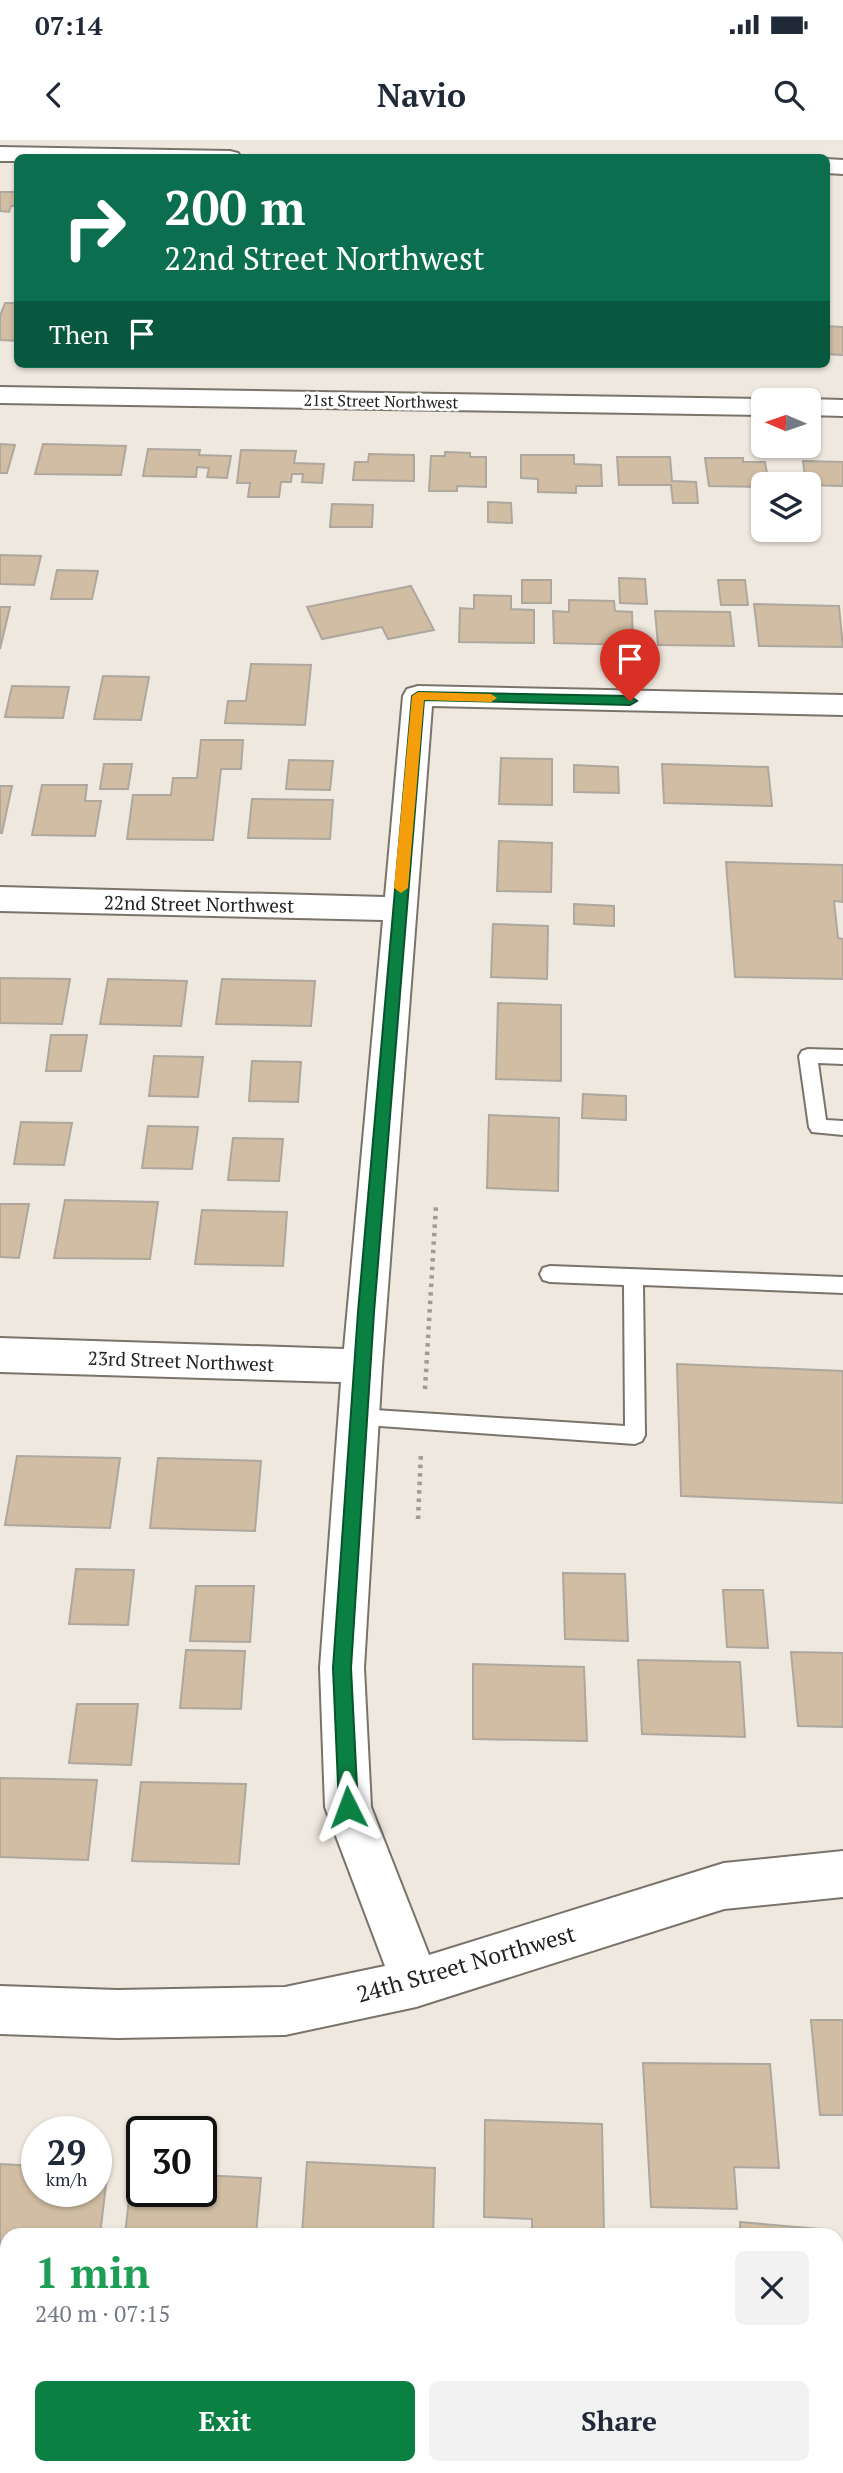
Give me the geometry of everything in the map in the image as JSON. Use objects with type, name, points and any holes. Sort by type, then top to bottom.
[{"type":"street","name":"21st Street Northwest","points":[[0,395],[751,407]]},
{"type":"street","points":[[821,407],[843,408]]},
{"type":"street","points":[[416,1983],[348,1807],[342,1668],[362,1366],[418,696],[843,705]]},
{"type":"street","name":"22nd Street Northwest","points":[[0,899],[399,909]]},
{"type":"street","name":"23rd Street Northwest","points":[[0,1355],[362,1366]]},
{"type":"street","name":"24th Street Northwest","points":[[0,2010],[117,2014],[285,2011],[416,1983],[724,1886],[843,1874]]},
{"type":"lane","points":[[843,1057],[808,1056],[818,1127],[843,1128]]},
{"type":"lane","points":[[550,1274],[843,1285]]},
{"type":"lane","points":[[359,1418],[635,1435],[634,1277]]},
{"type":"path","points":[[418,1519],[436,1205]]},
{"type":"building","points":[[0,192],[14,192],[14,206],[11,206],[9,212],[0,211]]},
{"type":"building","points":[[5,303],[14,303],[14,341],[0,340],[0,316]]},
{"type":"building","points":[[830,326],[843,327],[843,355],[830,354]]},
{"type":"building","points":[[0,444],[15,445],[7,473],[0,473]]},
{"type":"building","points":[[43,444],[126,446],[121,475],[35,474]]},
{"type":"building","points":[[148,449],[200,450],[199,455],[231,456],[227,478],[207,477],[209,468],[197,467],[196,477],[143,476]]},
{"type":"building","points":[[241,450],[296,451],[294,463],[324,464],[322,483],[302,482],[303,474],[292,474],[291,482],[281,482],[279,497],[248,497],[250,483],[237,483]]},
{"type":"building","points":[[445,452],[486,457],[486,487],[457,486],[457,491],[429,491],[431,456],[445,456]]},
{"type":"building","points":[[369,454],[414,455],[414,481],[353,480],[355,462],[368,462]]},
{"type":"building","points":[[521,455],[574,455],[574,464],[601,465],[602,486],[576,486],[576,493],[538,492],[538,479],[521,478]]},
{"type":"building","points":[[617,457],[670,457],[672,481],[696,482],[698,503],[673,503],[671,485],[619,485]]},
{"type":"building","points":[[705,458],[743,458],[743,462],[765,462],[767,472],[751,472],[751,487],[709,486]]},
{"type":"building","points":[[803,461],[843,462],[843,486],[821,485],[821,472],[804,472]]},
{"type":"building","points":[[488,502],[511,503],[512,523],[488,522]]},
{"type":"building","points":[[332,504],[373,505],[372,527],[330,527]]},
{"type":"building","points":[[0,555],[41,556],[34,585],[0,584]]},
{"type":"building","points":[[57,570],[98,571],[92,599],[51,599]]},
{"type":"building","points":[[619,578],[645,579],[647,604],[620,603]]},
{"type":"building","points":[[522,580],[551,580],[551,603],[522,603]]},
{"type":"building","points":[[718,580],[745,580],[748,605],[721,605]]},
{"type":"building","points":[[411,586],[434,630],[388,639],[382,627],[322,639],[307,607]]},
{"type":"building","points":[[474,595],[511,596],[511,609],[534,610],[534,643],[459,642],[460,608],[474,609]]},
{"type":"building","points":[[569,600],[614,601],[615,611],[632,612],[633,645],[554,643],[553,611],[569,612]]},
{"type":"building","points":[[754,604],[839,606],[843,647],[759,646]]},
{"type":"building","points":[[0,607],[10,607],[0,649]]},
{"type":"building","points":[[655,611],[730,612],[734,646],[658,645]]},
{"type":"building","points":[[251,664],[311,665],[305,725],[225,723],[228,701],[246,701]]},
{"type":"building","points":[[103,676],[149,677],[141,720],[94,719]]},
{"type":"building","points":[[12,686],[69,687],[63,718],[5,717]]},
{"type":"building","points":[[201,740],[243,740],[241,769],[221,769],[213,840],[127,839],[133,795],[171,795],[173,778],[197,778]]},
{"type":"building","points":[[501,758],[552,759],[552,805],[499,804]]},
{"type":"building","points":[[289,760],[333,761],[330,790],[286,789]]},
{"type":"building","points":[[104,764],[132,764],[128,789],[100,789]]},
{"type":"building","points":[[662,764],[768,767],[772,806],[664,803]]},
{"type":"building","points":[[574,765],[618,767],[619,793],[574,792]]},
{"type":"building","points":[[42,785],[87,785],[85,801],[101,801],[95,836],[32,835]]},
{"type":"building","points":[[0,786],[12,786],[2,833],[0,833]]},
{"type":"building","points":[[252,799],[333,800],[330,839],[248,838]]},
{"type":"building","points":[[499,841],[552,843],[551,892],[497,891]]},
{"type":"building","points":[[726,862],[843,865],[843,902],[834,901],[838,938],[843,939],[843,979],[735,977]]},
{"type":"building","points":[[574,904],[614,906],[614,926],[574,924]]},
{"type":"building","points":[[493,924],[548,926],[547,979],[491,977]]},
{"type":"building","points":[[0,978],[70,979],[62,1024],[0,1023]]},
{"type":"building","points":[[108,979],[187,981],[181,1026],[100,1024]]},
{"type":"building","points":[[222,979],[315,981],[311,1026],[216,1024]]},
{"type":"building","points":[[498,1003],[561,1005],[561,1081],[496,1079]]},
{"type":"building","points":[[51,1035],[87,1035],[81,1071],[46,1071]]},
{"type":"building","points":[[154,1056],[203,1057],[198,1097],[149,1096]]},
{"type":"building","points":[[252,1061],[301,1062],[298,1102],[249,1101]]},
{"type":"building","points":[[583,1094],[626,1096],[626,1120],[582,1118]]},
{"type":"building","points":[[489,1115],[559,1118],[558,1191],[487,1188]]},
{"type":"building","points":[[21,1122],[72,1123],[64,1165],[14,1164]]},
{"type":"building","points":[[148,1126],[198,1127],[192,1169],[142,1168]]},
{"type":"building","points":[[233,1138],[283,1139],[279,1181],[228,1180]]},
{"type":"building","points":[[65,1200],[158,1202],[150,1259],[54,1258]]},
{"type":"building","points":[[0,1204],[29,1204],[19,1258],[0,1257]]},
{"type":"building","points":[[202,1210],[287,1212],[283,1266],[195,1264]]},
{"type":"building","points":[[677,1364],[843,1371],[843,1503],[681,1496]]},
{"type":"building","points":[[17,1456],[120,1458],[110,1528],[5,1525]]},
{"type":"building","points":[[158,1458],[261,1461],[255,1531],[150,1528]]},
{"type":"building","points":[[76,1569],[134,1570],[128,1625],[69,1624]]},
{"type":"building","points":[[563,1573],[625,1574],[628,1641],[565,1639]]},
{"type":"building","points":[[196,1586],[254,1586],[250,1642],[190,1641]]},
{"type":"building","points":[[723,1590],[763,1590],[768,1648],[727,1647]]},
{"type":"building","points":[[186,1650],[245,1651],[241,1709],[180,1708]]},
{"type":"building","points":[[791,1652],[843,1653],[843,1727],[798,1726]]},
{"type":"building","points":[[638,1660],[740,1662],[745,1737],[642,1734]]},
{"type":"building","points":[[473,1664],[584,1667],[587,1741],[473,1739]]},
{"type":"building","points":[[77,1704],[138,1704],[131,1765],[69,1763]]},
{"type":"building","points":[[0,1778],[97,1780],[88,1860],[0,1857]]},
{"type":"building","points":[[141,1782],[246,1784],[239,1864],[132,1861]]},
{"type":"building","points":[[811,2020],[843,2020],[843,2115],[820,2115]]},
{"type":"building","points":[[643,2063],[770,2064],[779,2168],[734,2167],[737,2209],[651,2207]]},
{"type":"building","points":[[485,2120],[602,2124],[604,2228],[532,2228],[532,2219],[484,2217]]},
{"type":"building","points":[[307,2162],[435,2168],[433,2228],[302,2228]]},
{"type":"building","points":[[0,2164],[21,2165],[21,2207],[103,2207],[101,2228],[0,2228]]},
{"type":"building","points":[[217,2176],[261,2178],[257,2228],[126,2228],[128,2207],[217,2207]]},
{"type":"building","points":[[740,2222],[808,2228],[740,2228]]},
{"type":"slow traffic","points":[[401,888],[418,696],[491,698]]},
{"type":"route","points":[[348,1807],[342,1668],[366,1312],[418,696],[630,701]]}]
